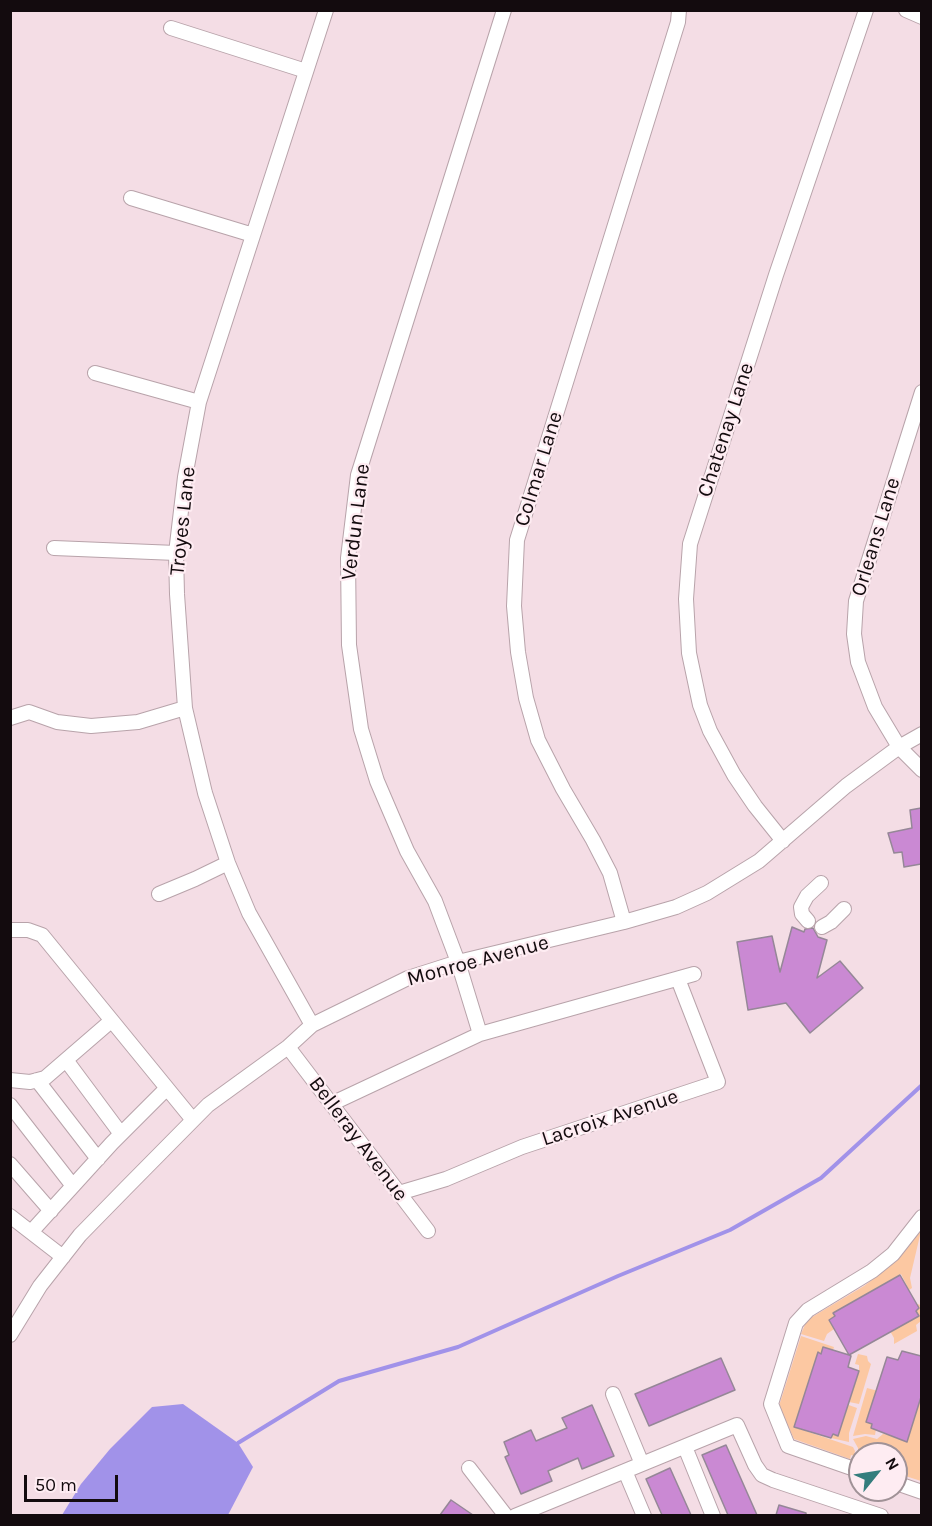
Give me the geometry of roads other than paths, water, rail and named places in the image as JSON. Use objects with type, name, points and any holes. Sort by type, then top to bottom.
[{"type":"street","name":"Troyes Lane","points":[[312,1025],[249,913],[228,863],[205,793],[185,708],[176,553],[185,477],[199,402],[326,10]]},
{"type":"street","name":"Verdun Lane","points":[[480,1034],[458,962],[435,901],[407,851],[377,781],[361,729],[349,645],[348,558],[358,475],[504,10]]},
{"type":"street","name":"Colmar Lane","points":[[624,922],[610,873],[538,740],[526,698],[518,652],[514,606],[517,540],[678,22],[679,10]]},
{"type":"street","name":"Chatenay Lane","points":[[783,841],[755,806],[729,766],[710,732],[700,705],[688,653],[686,599],[690,544],[776,275],[866,10]]},
{"type":"street","points":[[906,10],[921,17]]},
{"type":"street","points":[[171,28],[306,71]]},
{"type":"street","points":[[130,198],[253,235]]},
{"type":"street","points":[[95,373],[199,402]]},
{"type":"street","name":"Orleans Lane","points":[[921,392],[856,601],[854,634],[858,662],[875,706],[899,747],[921,770]]},
{"type":"street","points":[[54,548],[176,553]]},
{"type":"street","points":[[10,718],[29,712],[57,722],[91,726],[138,722],[185,708]]},
{"type":"street","name":"Monroe Avenue","points":[[10,1335],[40,1286],[80,1235],[208,1105],[288,1047],[312,1025],[408,978],[458,962],[624,922],[676,907],[707,893],[759,861],[846,786],[899,747],[921,734]]},
{"type":"street","points":[[159,894],[228,863]]},
{"type":"street","points":[[808,921],[802,914],[801,907],[807,896],[821,883]]},
{"type":"street","points":[[822,927],[831,922],[844,909]]},
{"type":"street","points":[[10,930],[28,930],[42,935],[193,1120]]},
{"type":"street","points":[[331,1104],[480,1034],[694,974]]},
{"type":"street","name":"Lacroix Avenue","points":[[399,1193],[446,1179],[522,1147],[718,1082],[678,979]]},
{"type":"street","points":[[10,1080],[30,1082],[45,1078],[111,1021]]},
{"type":"street","name":"Belleray Avenue","points":[[288,1047],[428,1231]]},
{"type":"street","points":[[66,1060],[121,1134]]},
{"type":"street","points":[[37,1080],[98,1159]]},
{"type":"street","points":[[32,1232],[121,1134],[166,1089]]},
{"type":"street","points":[[10,1105],[74,1186]]},
{"type":"street","points":[[10,1164],[51,1210]]},
{"type":"street","points":[[10,1216],[63,1257]]},
{"type":"street","points":[[848,1467],[788,1446],[771,1404],[796,1323],[808,1310],[872,1271],[893,1254],[921,1217]]},
{"type":"street","points":[[613,1394],[642,1464]]},
{"type":"street","points":[[515,1515],[737,1425],[762,1475],[881,1515]]},
{"type":"street","points":[[685,1447],[713,1515]]},
{"type":"street","points":[[469,1468],[506,1515]]},
{"type":"street","points":[[625,1471],[644,1515]]},
{"type":"waterway","points":[[238,1443],[339,1381],[458,1347],[618,1276],[730,1230],[821,1178],[922,1085]]}]
